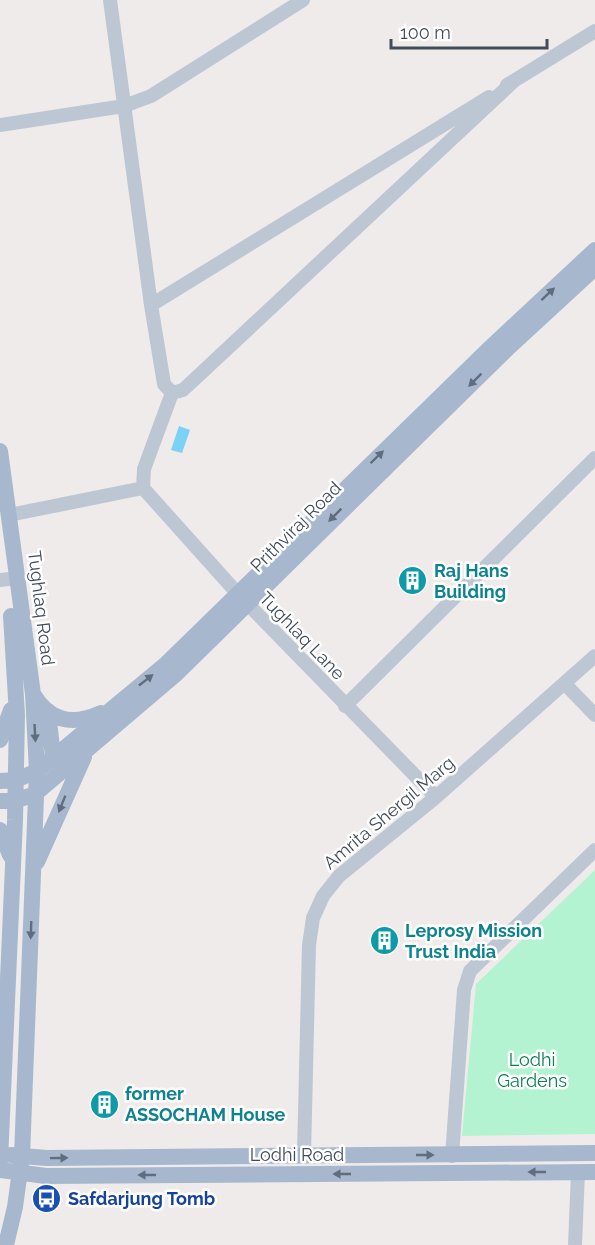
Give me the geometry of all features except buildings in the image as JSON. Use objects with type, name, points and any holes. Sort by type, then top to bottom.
[{"type":"main road","name":"Prithviraj Road","points":[[8,801],[35,794],[175,675],[242,599],[491,347],[595,250]]},
{"type":"main road","name":"Prithviraj Road","points":[[8,780],[37,771],[68,748],[111,707],[165,665],[242,599],[595,268]]},
{"type":"main road","name":"Tughlaq Road","points":[[0,451],[15,693],[8,780],[13,865],[0,1161]]},
{"type":"main road","name":"Tughlaq Road","points":[[6,1245],[21,1164],[37,771],[33,694],[9,579]]},
{"type":"main road","points":[[0,740],[8,726],[15,693]]},
{"type":"main road","points":[[33,694],[48,711],[70,722],[89,718],[111,707]]},
{"type":"main road","points":[[48,711],[53,757]]},
{"type":"main road","points":[[33,871],[87,751]]},
{"type":"main road","points":[[0,830],[13,865]]},
{"type":"main road","name":"Lodhi Road","points":[[0,1170],[47,1158],[595,1153]]},
{"type":"main road","name":"Lodhi Road","points":[[1,1154],[21,1164],[57,1176],[595,1172]]},
{"type":"street","points":[[110,0],[151,306],[164,384],[172,393]]},
{"type":"street","points":[[0,125],[124,106],[150,96],[303,0]]},
{"type":"street","points":[[151,306],[595,31]]},
{"type":"street","points":[[172,393],[183,390],[515,80]]},
{"type":"street","points":[[5,521],[144,488],[144,469],[172,393]]},
{"type":"street","points":[[345,706],[595,458]]},
{"type":"street","name":"Tughlaq Lane","points":[[144,488],[242,599],[436,797]]},
{"type":"street","name":"Amrita Shergil Marg","points":[[303,1155],[309,945],[314,918],[323,896],[339,876],[436,797],[595,656]]},
{"type":"street","points":[[565,684],[595,715]]},
{"type":"street","points":[[453,1155],[466,980],[476,963],[595,850]]},
{"type":"street","points":[[575,1245],[578,1172]]},
{"type":"green space","name":"Lodhi Gardens","points":[[595,870],[595,1134],[462,1136],[476,984]]},
{"type":"water","points":[[179,426],[190,430],[182,453],[171,450]]},
{"type":"place","name":"Raj Hans Building","points":[[413,581]]},
{"type":"place","name":"Leprosy Mission Trust India","points":[[384,941]]},
{"type":"place","name":"former ASSOCHAM House","points":[[104,1104]]},
{"type":"place","name":"Safdarjung Tomb","points":[[47,1199]]}]
